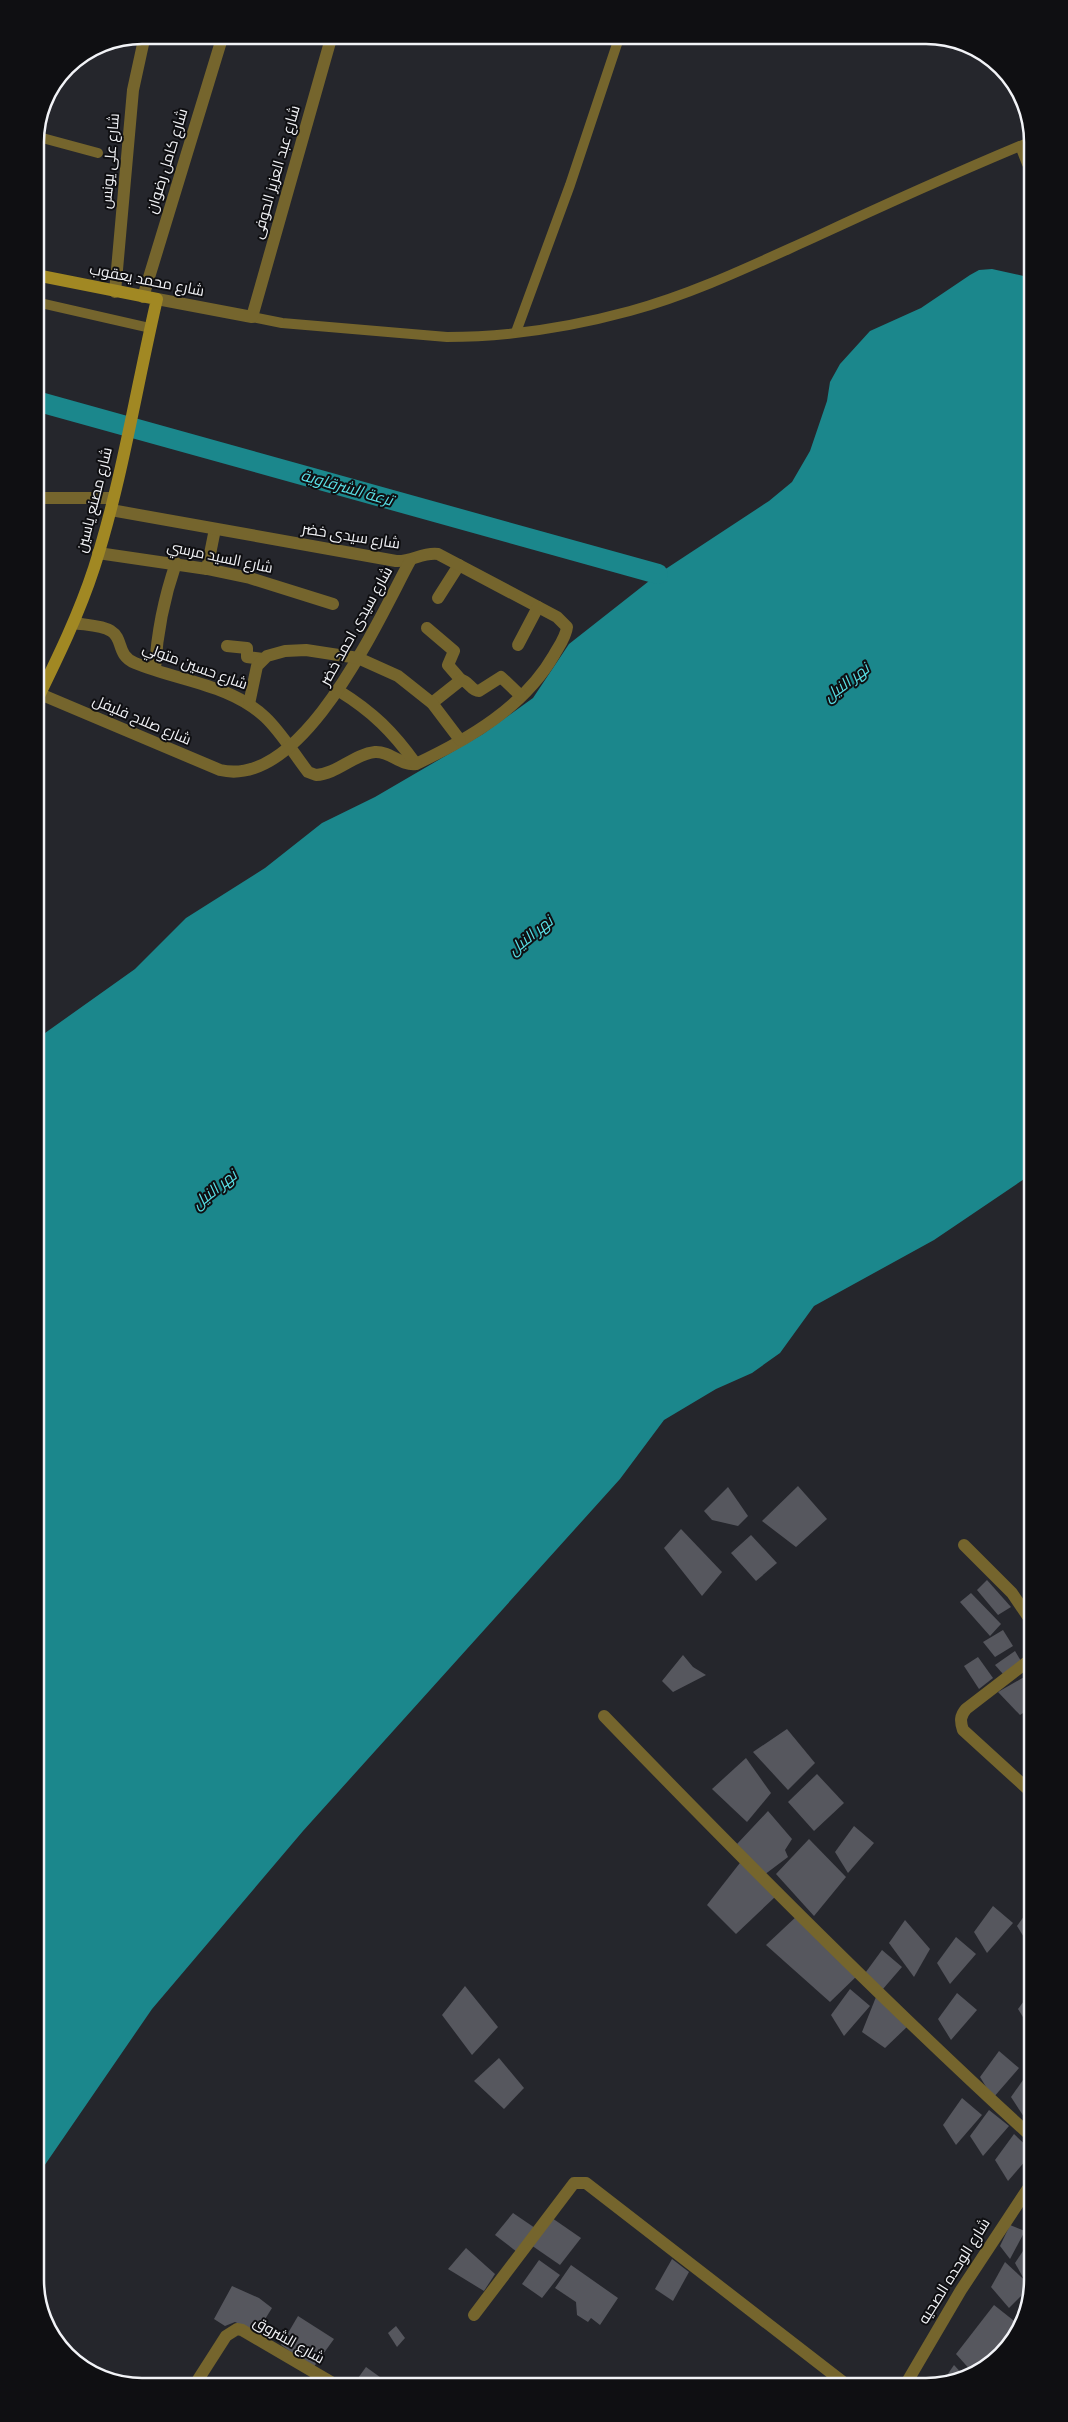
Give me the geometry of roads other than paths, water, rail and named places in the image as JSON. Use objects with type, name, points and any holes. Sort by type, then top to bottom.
[{"type":"main road","name":"شارع محمد يعقوب","points":[[44,277],[157,299]]},
{"type":"main road","name":"شارع مصنع ياسين","points":[[44,685],[74,623],[98,553],[112,504],[157,299]]},
{"type":"street","name":"شارع على يونس","points":[[115,292],[132,90],[143,44]]},
{"type":"street","name":"شارع كامل رضوان","points":[[143,297],[220,44]]},
{"type":"street","name":"شارع عبد العزيز الحوفى","points":[[252,317],[329,44]]},
{"type":"street","name":"شارع محمد يعقوب","points":[[157,299],[252,317]]},
{"type":"street","name":"شارع سيدى خضر","points":[[44,499],[112,504],[215,529],[396,561],[410,561],[427,553],[438,554],[538,606],[557,617],[567,626],[566,633],[551,661],[520,696]]},
{"type":"street","points":[[207,569],[215,529]]},
{"type":"street","name":"شارع السيد مرسي","points":[[98,553],[176,562],[250,578],[333,604]]},
{"type":"street","name":"شارع سيدى احمد خضر","points":[[233,774],[247,772],[259,767],[288,747],[318,718],[339,691],[410,561]]},
{"type":"street","points":[[155,669],[157,633],[164,598],[176,562]]},
{"type":"street","points":[[438,598],[460,565]]},
{"type":"street","points":[[518,645],[538,606]]},
{"type":"street","name":"شارع حسين متولي","points":[[74,623],[111,630],[116,636],[121,652],[127,659],[226,692],[249,704],[267,718],[308,772],[320,775],[375,752],[386,754],[405,764],[416,764]]},
{"type":"street","points":[[339,691],[368,709],[394,734],[416,764],[493,720],[520,696],[500,677],[479,692],[476,692],[449,667],[454,651],[427,628]]},
{"type":"street","points":[[227,646],[247,648],[247,657],[263,659],[284,651],[294,650],[358,658],[398,676],[432,703],[460,740]]},
{"type":"street","points":[[249,704],[257,666],[263,659]]},
{"type":"street","points":[[432,703],[461,680]]},
{"type":"street","name":"شارع صلاح فليفل","points":[[44,699],[233,774]]},
{"type":"street","points":[[964,1545],[1012,1594],[1024,1611]]},
{"type":"street","points":[[1024,1664],[966,1708],[961,1716],[963,1730],[1024,1786]]},
{"type":"street","points":[[604,1716],[798,1915],[949,2062],[1024,2130]]},
{"type":"street","points":[[474,2315],[574,2183],[579,2182],[594,2189],[839,2378]]},
{"type":"street","name":"شارع الوحده الصحيه","points":[[909,2378],[961,2290],[1024,2195]]},
{"type":"street","name":"شارع الشروق","points":[[199,2378],[226,2336],[237,2329],[242,2330],[324,2378]]},
{"type":"lane","points":[[516,332],[570,185],[617,44]]},
{"type":"lane","points":[[44,138],[98,153]]},
{"type":"lane","points":[[252,317],[282,323],[447,337],[516,332],[563,326],[631,311],[744,270],[922,187],[1024,145]]},
{"type":"lane","points":[[44,304],[150,328]]},
{"type":"water","name":"نهر النيل","points":[[992,269],[1024,276],[1024,1179],[934,1240],[814,1306],[780,1353],[752,1373],[716,1389],[664,1420],[620,1479],[303,1831],[152,2009],[44,2166],[44,1034],[135,969],[186,918],[265,868],[322,823],[375,797],[483,734],[533,698],[569,644],[658,574],[769,501],[792,482],[810,451],[827,401],[830,382],[840,364],[870,331],[921,308],[979,270]]},
{"type":"waterway","name":"ترعة الشرقاوية","points":[[44,403],[658,574]]}]
